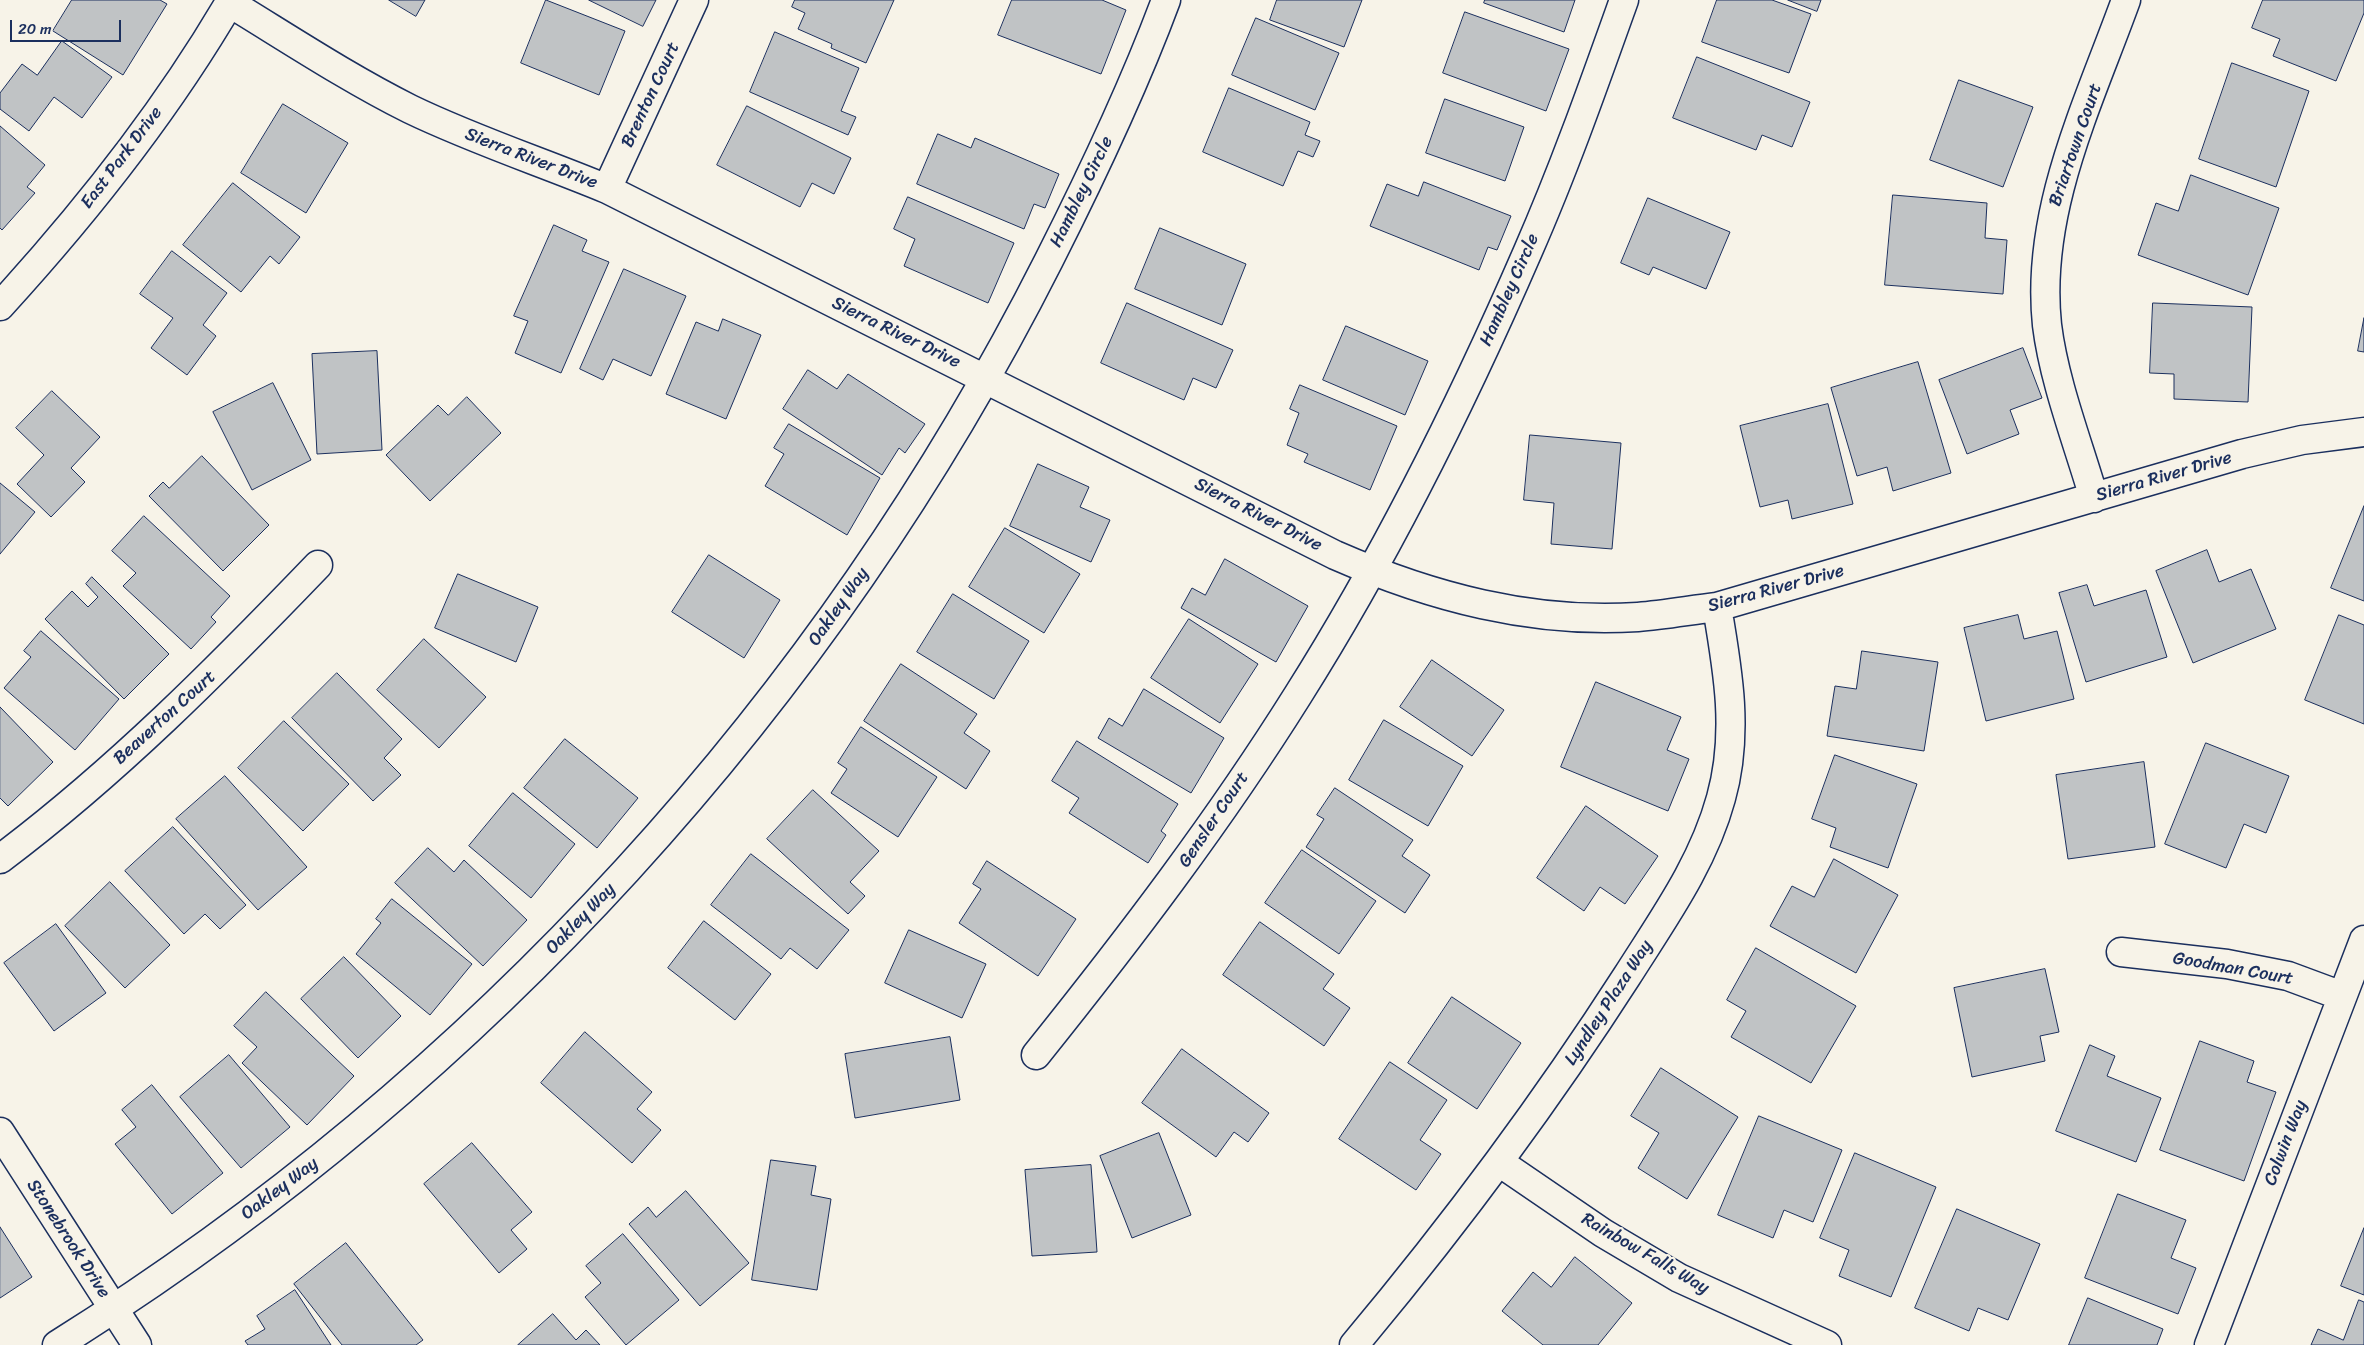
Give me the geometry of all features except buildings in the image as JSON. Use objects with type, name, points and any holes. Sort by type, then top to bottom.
[{"type":"street","name":"Brenton Court","points":[[607,189],[694,0]]},
{"type":"street","name":"Hambley Circle","points":[[987,378],[1095,169],[1166,0]]},
{"type":"street","name":"Hambley Circle","points":[[1371,570],[1460,402],[1529,249],[1624,0]]},
{"type":"street","name":"Briartown Court","points":[[2094,498],[2059,378],[2048,327],[2044,279],[2049,232],[2058,186],[2126,0]]},
{"type":"street","name":"Sierra River Drive","points":[[231,1],[357,80],[409,108],[464,133],[607,189],[1336,554],[1393,580],[1482,606],[1565,617],[1638,617],[1717,607],[2250,452],[2302,440],[2364,432]]},
{"type":"street","name":"East Park Drive","points":[[0,306],[40,262],[104,184],[184,75],[231,1]]},
{"type":"street","name":"Oakley Way","points":[[57,1345],[114,1309],[204,1247],[319,1159],[430,1065],[536,966],[636,861],[730,751],[819,637],[902,518],[987,378]]},
{"type":"street","name":"Beaverton Court","points":[[0,859],[128,754],[218,670],[318,565]]},
{"type":"street","name":"Gensler Court","points":[[1036,1055],[1140,924],[1206,834],[1298,694],[1371,570]]},
{"type":"street","name":"Lyndley Plaza Way","points":[[1354,1345],[1394,1297],[1499,1162],[1584,1043],[1684,886],[1701,854],[1721,798],[1730,740],[1730,680],[1717,607]]},
{"type":"street","name":"Colwin Way","points":[[2209,1345],[2364,940]]},
{"type":"street","name":"Goodman Court","points":[[2121,952],[2227,964],[2288,976],[2342,996]]},
{"type":"street","name":"Stonebrook Drive","points":[[0,1132],[137,1345]]},
{"type":"street","name":"Rainbow Falls Way","points":[[1499,1162],[1603,1233],[1679,1278],[1827,1345]]}]
